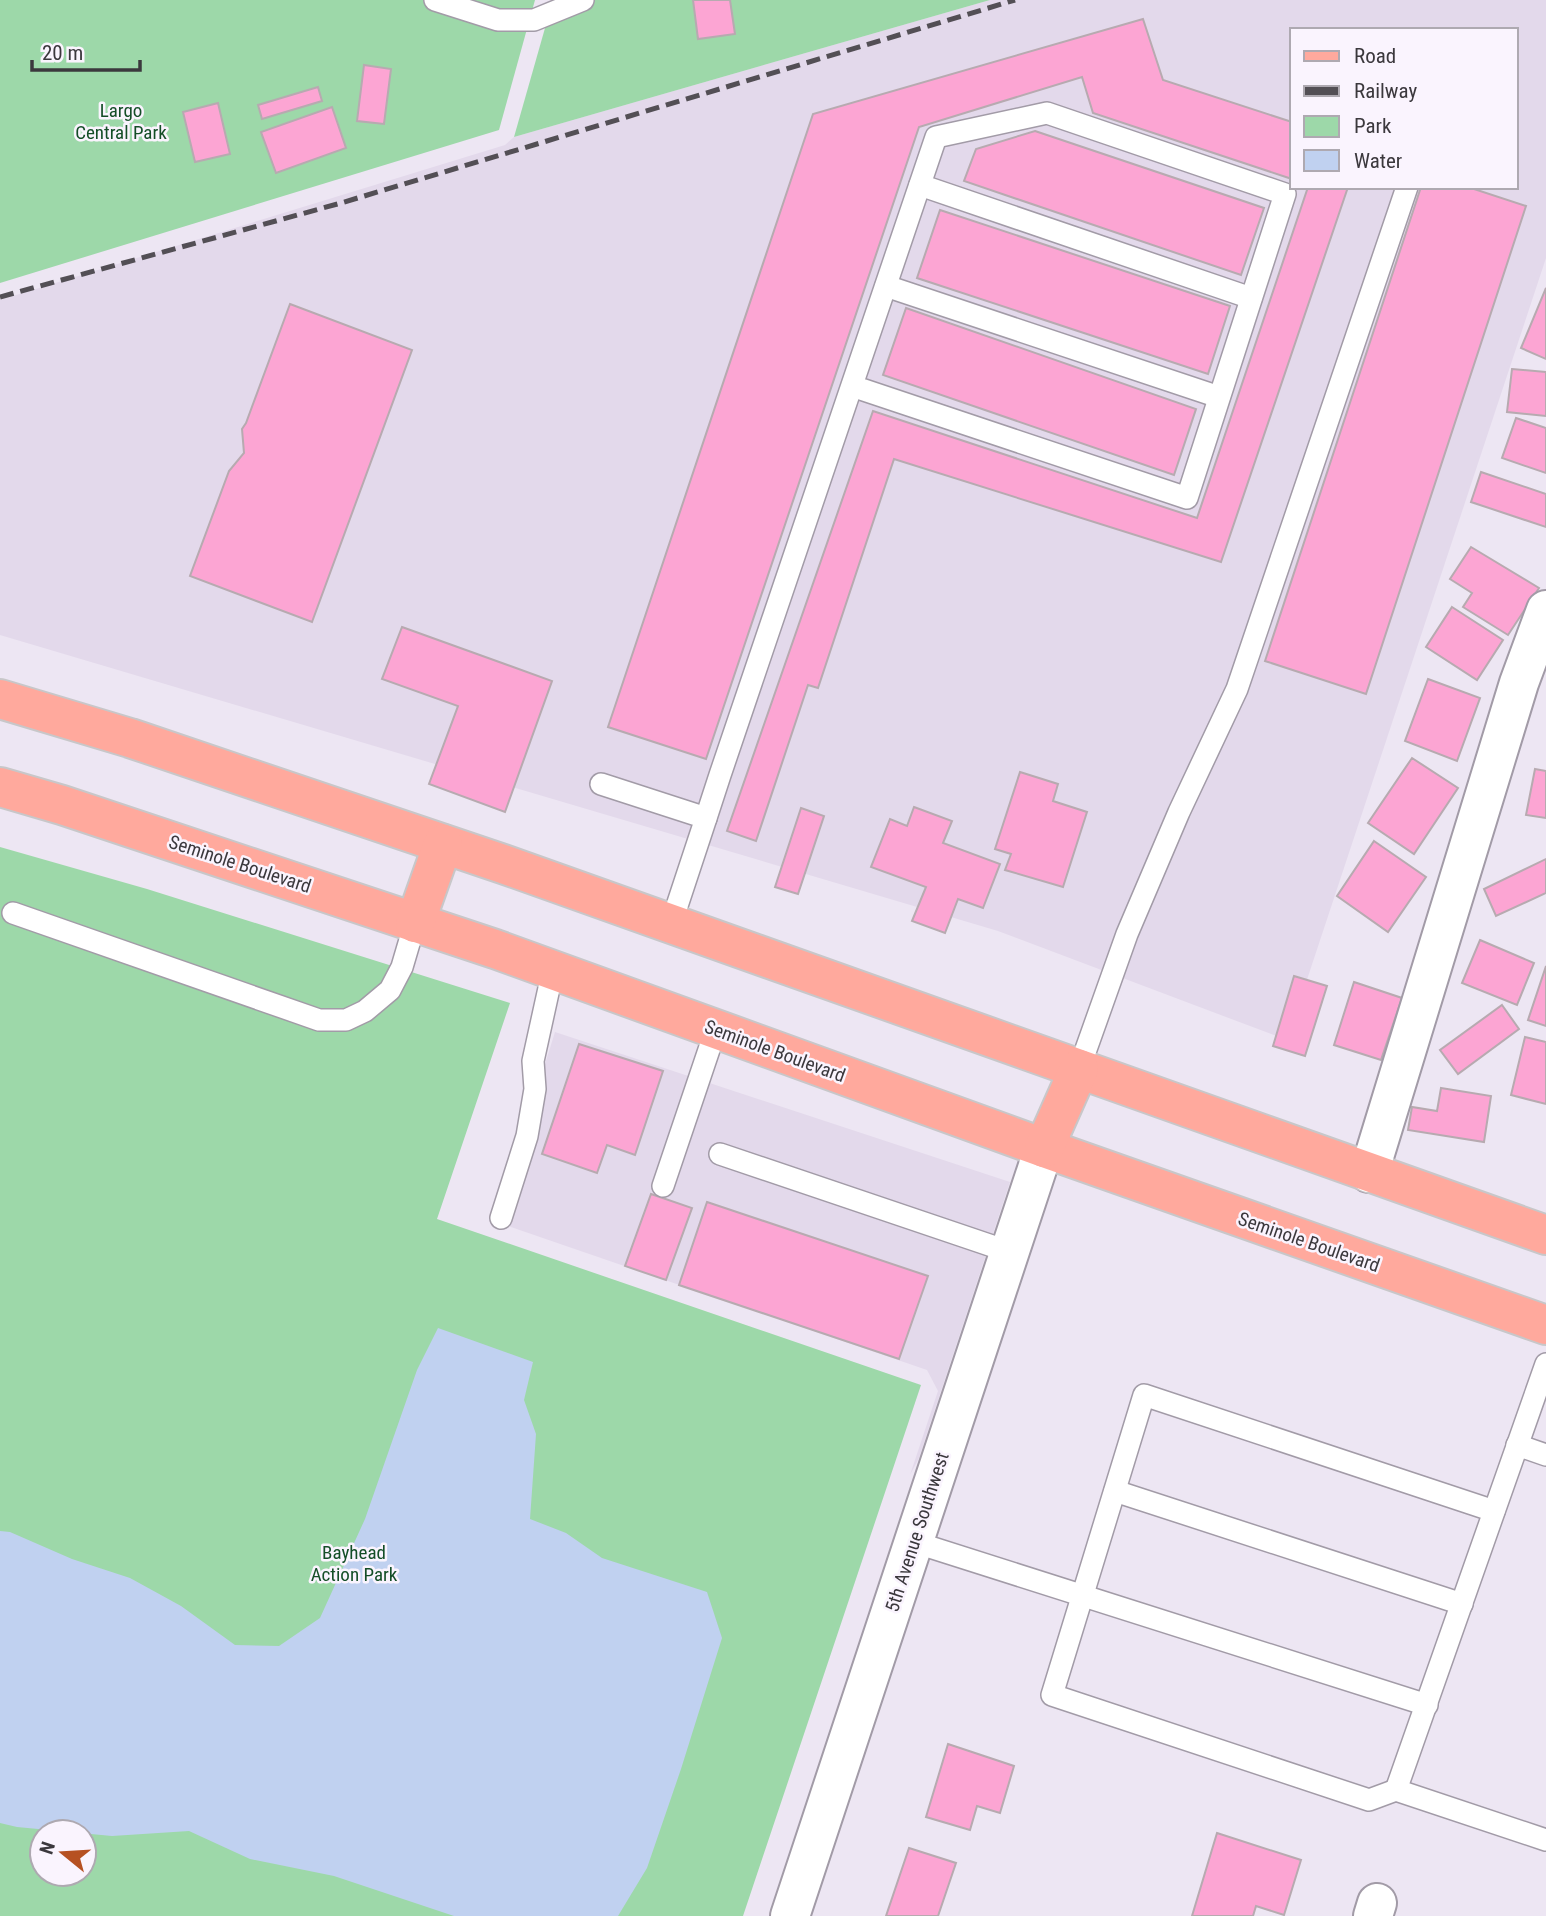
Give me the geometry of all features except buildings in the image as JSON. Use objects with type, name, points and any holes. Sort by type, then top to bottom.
[{"type":"main road","points":[[0,699],[130,738],[443,844],[1546,1235]]},
{"type":"main road","name":"Seminole Boulevard","points":[[0,787],[62,805],[553,970],[1044,1148],[1546,1325]]},
{"type":"main road","points":[[415,923],[443,844]]},
{"type":"main road","points":[[1044,1148],[1079,1069]]},
{"type":"street","points":[[1369,1173],[1515,696],[1546,610]]},
{"type":"street","name":"5th Avenue Southwest","points":[[790,1916],[1044,1148]]},
{"type":"lane","points":[[435,0],[498,20],[534,20],[583,0]]},
{"type":"lane","points":[[671,924],[706,818],[936,137],[1047,113],[1285,194],[1186,498],[852,386]]},
{"type":"lane","points":[[920,185],[1251,298]]},
{"type":"lane","points":[[1079,1069],[1127,934],[1179,812],[1237,689],[1406,189]]},
{"type":"lane","points":[[886,286],[1219,397]]},
{"type":"lane","points":[[601,784],[706,818]]},
{"type":"lane","points":[[13,913],[319,1020],[346,1020],[365,1011],[390,990],[402,967],[415,923]]},
{"type":"lane","points":[[501,1218],[527,1136],[535,1089],[533,1061],[553,970]]},
{"type":"lane","points":[[663,1186],[716,1029]]},
{"type":"lane","points":[[720,1154],[1010,1252]]},
{"type":"lane","points":[[1396,1790],[1546,1364]]},
{"type":"lane","points":[[1494,1511],[1144,1395],[1052,1695],[1369,1800],[1396,1790],[1546,1840]]},
{"type":"lane","points":[[1517,1445],[1546,1455]]},
{"type":"lane","points":[[1115,1491],[1462,1604]]},
{"type":"lane","points":[[914,1542],[1427,1704]]},
{"type":"shaded area","points":[[990,0],[1546,0],[1546,258],[1287,1040],[998,931],[0,635],[0,300],[505,145],[514,137]]},
{"type":"shaded area","points":[[555,1032],[1010,1182],[919,1458],[910,1475],[938,1391],[927,1370],[496,1222]]},
{"type":"green space","name":"Largo Central Park","points":[[0,0],[535,0],[499,130],[0,283]]},
{"type":"green space","points":[[553,0],[990,0],[514,137]]},
{"type":"green space","name":"Bayhead Action Park","points":[[0,847],[147,889],[510,1003],[437,1219],[921,1385],[743,1916],[0,1916]]},
{"type":"water","points":[[438,1328],[533,1362],[524,1400],[536,1434],[530,1519],[566,1533],[602,1558],[707,1592],[722,1638],[647,1868],[618,1916],[454,1916],[334,1876],[250,1859],[189,1831],[98,1835],[98,1818],[28,1818],[28,1828],[0,1823],[0,1531],[10,1532],[72,1559],[130,1578],[181,1606],[235,1645],[279,1646],[320,1618],[365,1519],[417,1370]]},
{"type":"railway","points":[[0,297],[341,203],[1015,0]]}]
